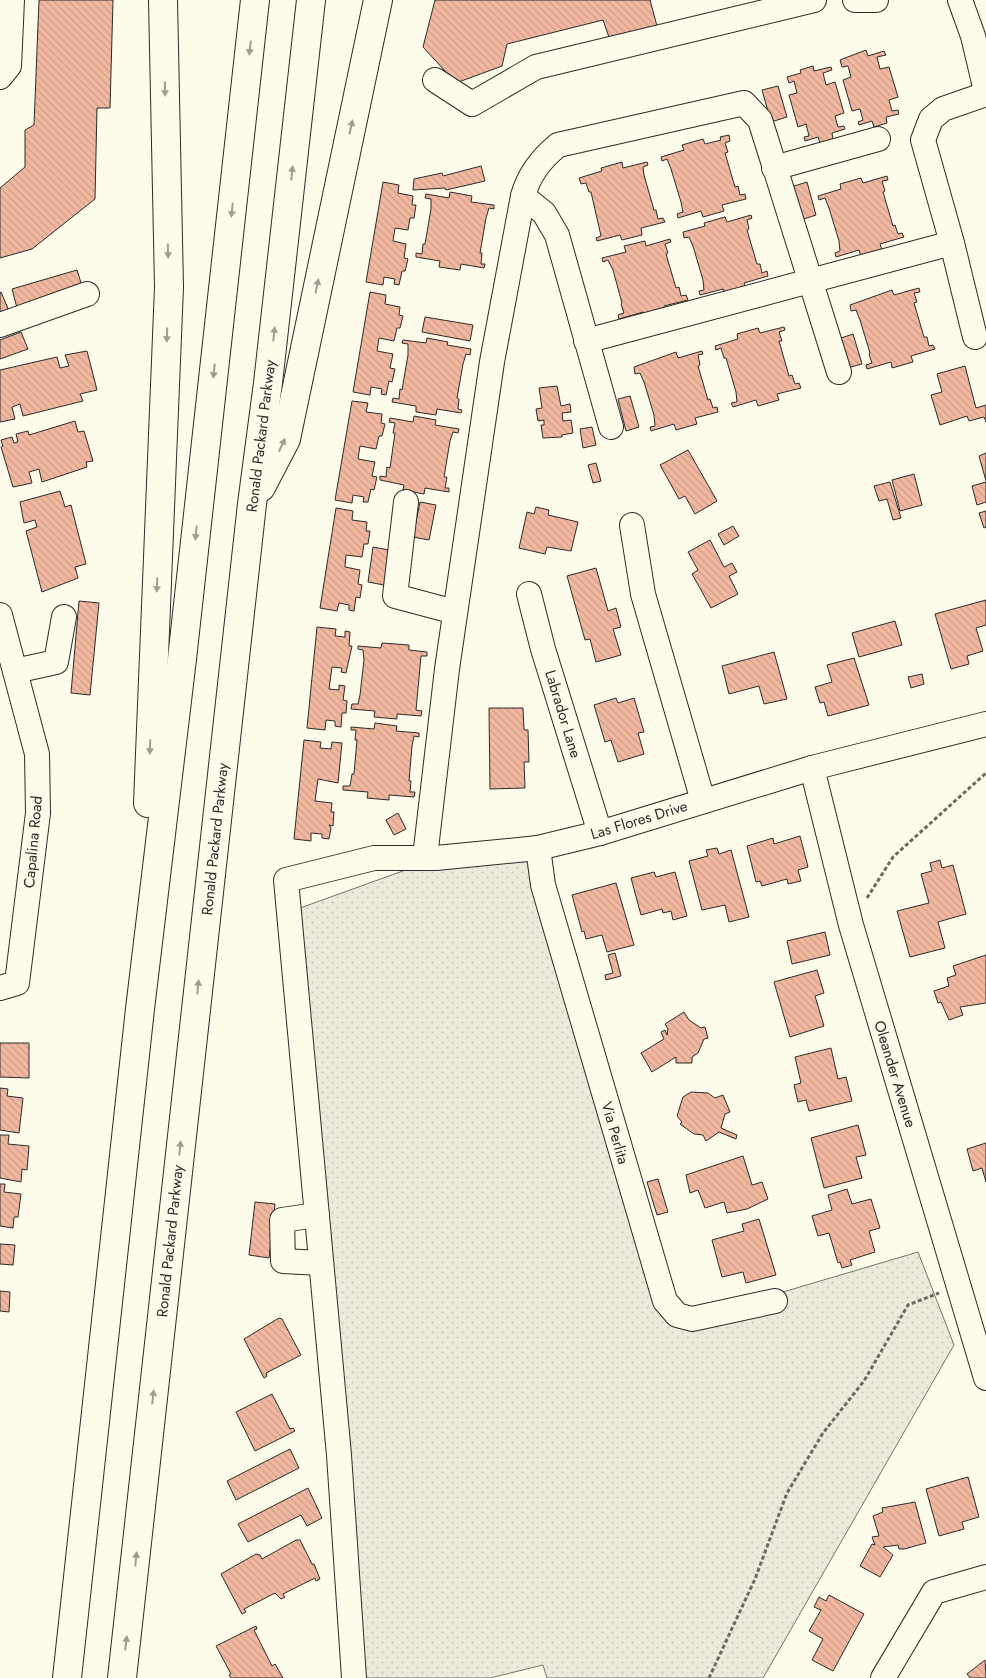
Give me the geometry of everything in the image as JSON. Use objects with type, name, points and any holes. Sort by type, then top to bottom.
[{"type":"highway","points":[[140,1009],[169,287],[163,0]]},
{"type":"highway","points":[[67,1678],[140,1009],[182,659],[255,0]]},
{"type":"highway","name":"Ronald Packard Parkway","points":[[122,1678],[252,504],[268,383],[311,0]]},
{"type":"highway","points":[[252,504],[286,439],[378,0]]},
{"type":"street","points":[[0,77],[9,66],[12,0]]},
{"type":"street","points":[[435,80],[472,104],[536,67],[751,7],[814,0]]},
{"type":"street","points":[[855,0],[875,0]]},
{"type":"street","points":[[960,0],[973,36],[986,93],[943,110],[931,119],[923,140],[952,243],[974,337]]},
{"type":"street","points":[[425,857],[455,612],[492,362],[527,181],[543,157],[558,145],[744,103],[760,120],[839,372]]},
{"type":"street","points":[[774,168],[878,139]]},
{"type":"street","points":[[524,196],[544,213],[557,235],[611,427]]},
{"type":"street","points":[[586,341],[952,243]]},
{"type":"street","points":[[0,325],[87,294]]},
{"type":"street","points":[[406,502],[394,596],[455,612]]},
{"type":"street","points":[[632,525],[643,594],[703,801]]},
{"type":"street","name":"Labrador Lane","points":[[529,594],[543,649],[600,833]]},
{"type":"street","name":"Capalina Road","points":[[0,615],[37,754],[38,813],[8,985]]},
{"type":"street","points":[[15,671],[56,662],[64,618]]},
{"type":"street","name":"Las Flores Drive","points":[[317,1215],[286,880],[374,858],[436,858],[538,848],[600,833],[812,768],[986,724]]},
{"type":"street","name":"Oleander Avenue","points":[[812,768],[851,925],[986,1378]]},
{"type":"street","name":"Via Perlita","points":[[538,848],[543,885],[665,1301],[677,1315],[692,1319],[775,1301]]},
{"type":"street","points":[[321,1263],[283,1261],[282,1220],[317,1215],[339,1455],[354,1678]]},
{"type":"street","points":[[883,1678],[934,1592],[986,1577]]},
{"type":"path","points":[[851,925],[893,857],[986,773]]},
{"type":"path","points":[[709,1678],[755,1579],[787,1493],[823,1433],[864,1381],[908,1305],[958,1285]]},
{"type":"shaded area","points":[[546,834],[543,885],[665,1301],[692,1319],[918,1252],[954,1345],[763,1678],[547,1678],[543,1665],[490,1678],[354,1678],[289,912],[461,850]]},
{"type":"building","points":[[39,0],[113,0],[110,108],[97,108],[95,199],[32,249],[0,258],[0,188],[25,167],[25,130],[34,125]]},
{"type":"building","points":[[435,0],[650,0],[657,26],[610,40],[603,20],[507,44],[502,66],[456,83],[423,47]]},
{"type":"building","points":[[866,50],[868,56],[884,51],[886,55],[877,57],[880,69],[889,67],[898,97],[889,100],[892,111],[898,110],[899,114],[886,117],[887,123],[874,127],[872,121],[859,125],[858,122],[863,120],[860,109],[852,111],[843,80],[851,77],[848,66],[842,67],[840,60]]},
{"type":"building","points":[[813,66],[814,71],[831,67],[832,70],[823,73],[826,85],[835,82],[844,113],[835,116],[838,127],[844,126],[845,129],[832,133],[833,139],[820,143],[818,137],[805,141],[804,137],[809,136],[806,124],[798,127],[789,95],[797,93],[794,81],[789,83],[787,77],[801,73],[800,70]]},
{"type":"building","points":[[778,86],[787,117],[771,122],[762,90]]},
{"type":"building","points":[[729,135],[730,141],[725,143],[728,152],[725,153],[735,187],[738,186],[740,195],[745,194],[746,199],[722,205],[724,211],[703,217],[701,211],[678,218],[677,214],[683,212],[681,202],[667,159],[662,161],[661,157],[684,150],[682,145],[703,139],[705,144],[721,140],[720,137]]},
{"type":"building","points":[[622,162],[623,168],[647,162],[648,165],[643,167],[644,175],[654,210],[656,210],[658,219],[663,218],[665,222],[641,228],[642,235],[622,240],[620,235],[597,241],[596,238],[601,236],[591,192],[589,192],[586,183],[581,184],[579,178],[602,171],[601,168]]},
{"type":"building","points":[[481,166],[485,181],[446,190],[445,188],[413,190],[414,179],[442,173],[443,176]]},
{"type":"building","points":[[887,176],[888,180],[882,181],[885,191],[883,192],[893,226],[895,225],[898,234],[902,233],[904,237],[880,244],[882,250],[861,256],[859,250],[836,257],[835,253],[840,251],[839,241],[825,198],[819,200],[818,196],[841,189],[840,184],[861,178],[863,183]]},
{"type":"building","points":[[383,182],[399,185],[398,193],[413,196],[412,205],[416,205],[414,218],[410,218],[408,230],[395,228],[393,241],[406,244],[404,258],[408,259],[405,271],[402,271],[399,285],[394,284],[395,279],[384,277],[383,285],[366,282]]},
{"type":"building","points":[[807,182],[816,215],[801,220],[791,187]]},
{"type":"building","points":[[450,192],[472,196],[471,202],[494,205],[494,209],[489,208],[486,218],[480,253],[482,253],[481,264],[485,264],[484,268],[461,264],[460,270],[439,267],[440,261],[416,257],[416,253],[422,254],[431,209],[431,199],[425,198],[426,194],[449,198]]},
{"type":"building","points":[[751,215],[752,218],[747,220],[749,229],[747,230],[757,264],[760,264],[762,273],[767,271],[768,276],[744,283],[746,289],[725,295],[723,289],[700,295],[699,291],[704,290],[703,280],[693,246],[689,237],[684,238],[683,232],[705,226],[704,223],[725,217],[727,222]]},
{"type":"building","points":[[670,239],[671,242],[665,244],[668,253],[666,254],[676,288],[679,287],[681,296],[686,295],[688,300],[664,306],[666,312],[644,319],[643,312],[619,319],[618,315],[624,313],[613,270],[608,260],[603,262],[602,258],[626,252],[624,246],[645,241],[646,246]]},
{"type":"building","points":[[77,270],[83,289],[17,308],[12,289]]},
{"type":"building","points":[[919,288],[920,292],[914,293],[917,302],[914,303],[924,337],[927,337],[929,346],[933,345],[935,349],[911,356],[913,362],[892,368],[891,362],[867,369],[866,365],[872,363],[870,353],[856,310],[851,311],[850,305],[892,290],[894,295]]},
{"type":"building","points":[[370,292],[386,295],[385,304],[400,307],[399,315],[403,316],[400,328],[397,328],[394,341],[379,338],[377,351],[393,354],[390,368],[395,369],[392,382],[389,381],[386,395],[381,394],[382,389],[371,387],[370,395],[353,392]]},
{"type":"building","points":[[0,293],[9,311],[0,314]]},
{"type":"building","points":[[425,317],[473,325],[470,341],[422,332]]},
{"type":"building","points":[[784,327],[785,330],[779,332],[782,341],[779,341],[789,376],[792,375],[795,384],[799,383],[801,388],[777,394],[779,400],[758,406],[756,400],[733,407],[731,403],[737,402],[736,392],[726,358],[724,358],[721,348],[716,350],[715,346],[738,339],[737,334],[758,328],[760,333]]},
{"type":"building","points":[[21,332],[28,349],[0,359],[0,340]]},
{"type":"building","points":[[853,334],[862,364],[847,368],[838,339]]},
{"type":"building","points":[[427,338],[448,342],[447,345],[471,349],[470,355],[466,354],[463,364],[457,398],[459,399],[458,409],[462,410],[461,413],[437,409],[436,415],[416,412],[416,406],[392,402],[393,398],[399,399],[400,389],[402,390],[408,355],[408,344],[402,343],[403,340],[426,343]]},
{"type":"building","points":[[87,351],[97,390],[80,394],[83,401],[23,416],[20,404],[12,407],[15,419],[0,422],[0,370],[57,357],[60,368],[69,366],[65,355]]},
{"type":"building","points":[[702,351],[703,354],[698,355],[700,365],[698,366],[708,400],[710,399],[713,408],[717,407],[718,412],[695,418],[697,424],[676,430],[674,424],[651,431],[650,427],[655,426],[654,415],[644,382],[640,373],[635,374],[634,367],[676,352],[678,358]]},
{"type":"building","points":[[965,366],[976,408],[986,405],[986,422],[984,417],[969,421],[967,416],[940,425],[931,395],[942,392],[937,374]]},
{"type":"building","points":[[557,386],[561,406],[570,404],[571,412],[562,413],[563,421],[571,420],[573,433],[562,435],[562,437],[543,438],[541,425],[544,425],[544,420],[538,421],[536,409],[542,408],[539,388]]},
{"type":"building","points":[[630,396],[639,427],[626,431],[618,399]]},
{"type":"building","points":[[352,401],[368,403],[366,412],[382,414],[381,423],[385,424],[382,436],[379,436],[376,449],[360,446],[358,459],[375,462],[372,476],[377,477],[374,490],[371,489],[368,502],[363,502],[364,497],[353,495],[352,503],[335,500]]},
{"type":"building","points":[[414,416],[436,420],[435,425],[459,429],[458,433],[453,432],[450,441],[444,477],[447,477],[445,488],[449,488],[449,492],[425,488],[424,494],[403,490],[404,485],[380,480],[380,476],[386,477],[387,467],[390,468],[395,423],[389,422],[390,418],[413,422]]},
{"type":"building","points":[[75,421],[78,432],[84,431],[93,461],[86,462],[87,467],[42,482],[39,469],[29,472],[32,483],[13,487],[1,447],[3,446],[1,440],[12,437],[14,443],[18,442],[16,434],[28,431],[29,435]]},
{"type":"building","points":[[592,427],[596,445],[583,448],[580,429]]},
{"type":"building","points":[[688,450],[717,501],[695,514],[685,496],[679,499],[660,465]]},
{"type":"building","points":[[986,453],[986,481],[979,456]]},
{"type":"building","points":[[596,463],[601,481],[593,483],[588,465]]},
{"type":"building","points":[[914,474],[922,505],[900,511],[892,480]]},
{"type":"building","points":[[890,482],[901,518],[893,520],[887,499],[879,501],[874,486]]},
{"type":"building","points":[[986,482],[986,502],[977,505],[972,486]]},
{"type":"building","points":[[60,491],[65,507],[71,505],[86,564],[75,567],[78,578],[42,592],[26,531],[37,527],[35,520],[24,523],[20,502]]},
{"type":"building","points":[[420,502],[436,505],[429,540],[413,537]]},
{"type":"building","points":[[536,507],[549,510],[548,515],[578,522],[571,551],[547,547],[545,554],[519,548],[527,512],[534,514]]},
{"type":"building","points":[[336,508],[353,511],[352,520],[367,522],[366,531],[370,531],[368,544],[364,544],[362,557],[346,555],[345,567],[360,570],[358,584],[362,585],[360,598],[356,597],[354,611],[349,610],[349,605],[339,603],[337,611],[320,608]]},
{"type":"building","points":[[986,511],[986,527],[984,528],[979,513]]},
{"type":"building","points":[[733,526],[739,536],[724,545],[718,534]]},
{"type":"building","points":[[710,540],[724,567],[732,563],[737,572],[729,576],[738,594],[711,608],[692,574],[698,570],[688,552]]},
{"type":"building","points":[[373,547],[389,550],[384,585],[368,582]]},
{"type":"building","points":[[596,568],[608,611],[616,608],[621,627],[613,629],[621,655],[596,662],[590,639],[585,640],[567,576]]},
{"type":"building","points":[[986,600],[986,625],[976,628],[983,651],[967,656],[969,664],[951,669],[935,614]]},
{"type":"building","points":[[79,601],[99,603],[90,695],[71,693]]},
{"type":"building","points":[[895,621],[902,645],[859,657],[852,633]]},
{"type":"building","points":[[317,627],[336,629],[335,636],[345,637],[345,631],[350,632],[349,646],[352,646],[346,673],[341,672],[342,668],[332,667],[329,689],[339,690],[339,685],[345,686],[343,700],[347,701],[346,713],[342,713],[341,727],[335,726],[335,721],[326,720],[325,730],[307,728]]},
{"type":"building","points":[[382,643],[409,645],[409,650],[427,652],[427,656],[421,656],[416,710],[422,711],[421,716],[397,714],[397,719],[374,717],[375,711],[351,709],[352,704],[358,704],[364,660],[363,650],[358,649],[358,646],[381,648]]},
{"type":"building","points":[[774,652],[787,699],[764,704],[759,686],[729,694],[722,666]]},
{"type":"building","points":[[854,658],[869,705],[828,716],[824,702],[820,703],[815,687],[832,682],[827,665]]},
{"type":"building","points":[[922,674],[924,684],[911,688],[908,677]]},
{"type":"building","points":[[616,698],[618,703],[634,698],[644,732],[638,733],[644,754],[618,762],[611,740],[605,742],[594,705]]},
{"type":"building","points":[[489,708],[523,708],[524,730],[528,730],[529,762],[524,762],[525,788],[490,789]]},
{"type":"building","points":[[375,723],[397,726],[396,731],[419,733],[419,737],[414,736],[409,781],[411,781],[410,792],[415,792],[414,797],[389,795],[389,800],[367,798],[368,792],[343,790],[343,786],[350,786],[352,774],[354,774],[357,740],[355,740],[356,730],[351,730],[351,727],[374,729]]},
{"type":"building","points":[[304,740],[321,742],[320,748],[331,749],[332,742],[342,743],[338,783],[318,779],[315,801],[332,803],[331,812],[334,812],[333,826],[329,825],[331,828],[329,839],[322,838],[322,834],[311,833],[311,841],[294,839]]},
{"type":"building","points":[[398,813],[406,829],[394,835],[386,820]]},
{"type":"building","points":[[800,836],[808,867],[798,870],[801,881],[788,884],[787,879],[762,886],[760,881],[756,882],[747,846],[773,838],[774,844]]},
{"type":"building","points":[[717,848],[719,854],[731,850],[749,917],[729,922],[725,905],[702,910],[689,861],[708,856],[706,850]]},
{"type":"building","points":[[940,860],[942,868],[953,865],[966,914],[938,922],[945,948],[910,957],[897,911],[929,903],[921,874],[932,871],[930,863]]},
{"type":"building","points":[[654,872],[656,877],[675,872],[687,916],[673,920],[671,911],[663,913],[662,909],[641,915],[631,878]]},
{"type":"building","points":[[616,883],[634,945],[607,952],[602,935],[586,939],[584,931],[582,932],[572,895]]},
{"type":"building","points":[[825,932],[830,955],[792,964],[787,941]]},
{"type":"building","points":[[615,953],[621,976],[606,980],[605,975],[613,973],[608,955]]},
{"type":"building","points":[[986,955],[986,1003],[960,1007],[963,1015],[949,1020],[941,1002],[938,1003],[934,991],[949,986],[947,978],[956,975],[953,966]]},
{"type":"building","points":[[817,970],[824,993],[815,996],[824,1026],[790,1037],[774,982]]},
{"type":"building","points":[[684,1012],[689,1020],[701,1028],[705,1027],[708,1038],[704,1039],[698,1053],[692,1057],[692,1063],[676,1063],[676,1057],[652,1072],[641,1053],[664,1039],[661,1032],[665,1030],[667,1035],[668,1029],[665,1024]]},
{"type":"building","points":[[0,1043],[29,1043],[29,1078],[0,1077]]},
{"type":"building","points":[[831,1048],[838,1079],[846,1077],[852,1101],[809,1111],[806,1100],[798,1102],[794,1085],[801,1083],[795,1057]]},
{"type":"building","points":[[0,1088],[8,1089],[7,1096],[23,1098],[19,1133],[0,1130]]},
{"type":"building","points":[[691,1092],[708,1093],[715,1098],[723,1095],[730,1112],[725,1114],[721,1128],[737,1135],[736,1139],[719,1132],[706,1141],[703,1135],[694,1134],[680,1124],[682,1122],[677,1116],[683,1097]]},
{"type":"building","points":[[858,1125],[866,1155],[856,1157],[862,1178],[824,1188],[811,1138]]},
{"type":"building","points":[[0,1135],[9,1135],[8,1144],[29,1146],[27,1170],[22,1169],[21,1182],[0,1178]]},
{"type":"building","points":[[986,1143],[986,1182],[982,1168],[973,1171],[967,1149]]},
{"type":"building","points":[[743,1156],[752,1185],[762,1182],[768,1199],[747,1209],[727,1213],[724,1202],[705,1208],[698,1190],[690,1193],[686,1175]]},
{"type":"building","points":[[658,1179],[668,1212],[657,1215],[647,1182]]},
{"type":"building","points":[[0,1184],[5,1184],[4,1192],[21,1194],[18,1217],[14,1217],[13,1228],[0,1226]]},
{"type":"building","points":[[847,1189],[852,1204],[871,1199],[880,1228],[869,1231],[875,1252],[850,1260],[852,1265],[842,1268],[840,1262],[838,1263],[829,1233],[818,1236],[812,1216],[832,1210],[828,1195]]},
{"type":"building","points":[[255,1202],[275,1204],[269,1258],[249,1255]]},
{"type":"building","points":[[759,1219],[776,1275],[746,1283],[743,1272],[722,1277],[712,1240],[744,1231],[742,1224]]},
{"type":"building","points":[[0,1244],[15,1245],[13,1265],[0,1264]]},
{"type":"building","points":[[0,1291],[10,1292],[9,1312],[0,1311]]},
{"type":"building","points":[[279,1318],[282,1319],[301,1355],[266,1373],[267,1376],[264,1378],[244,1339]]},
{"type":"building","points":[[272,1394],[290,1429],[293,1428],[295,1431],[255,1451],[236,1412]]},
{"type":"building","points":[[290,1449],[299,1468],[236,1500],[227,1481]]},
{"type":"building","points":[[968,1477],[979,1517],[962,1522],[964,1529],[939,1536],[926,1489]]},
{"type":"building","points":[[308,1488],[322,1518],[307,1526],[301,1515],[248,1542],[238,1524]]},
{"type":"building","points":[[915,1502],[926,1543],[904,1549],[899,1549],[898,1545],[883,1547],[893,1555],[880,1577],[860,1566],[872,1544],[875,1545],[872,1537],[879,1536],[873,1516],[883,1512],[882,1508]]},
{"type":"building","points":[[296,1540],[300,1540],[312,1564],[314,1564],[320,1579],[316,1581],[315,1578],[283,1594],[285,1597],[281,1599],[275,1593],[244,1609],[246,1612],[242,1614],[221,1574],[256,1554],[260,1555],[262,1559]]},
{"type":"building","points":[[829,1595],[864,1614],[833,1671],[812,1660],[823,1639],[809,1631],[821,1610],[814,1607],[819,1597],[826,1601]]},
{"type":"building","points":[[256,1626],[257,1629],[254,1630],[272,1666],[275,1664],[283,1678],[231,1678],[229,1675],[231,1674],[216,1646]]},
{"type":"building","points":[[985,1660],[986,1678],[970,1678],[967,1674]]}]
